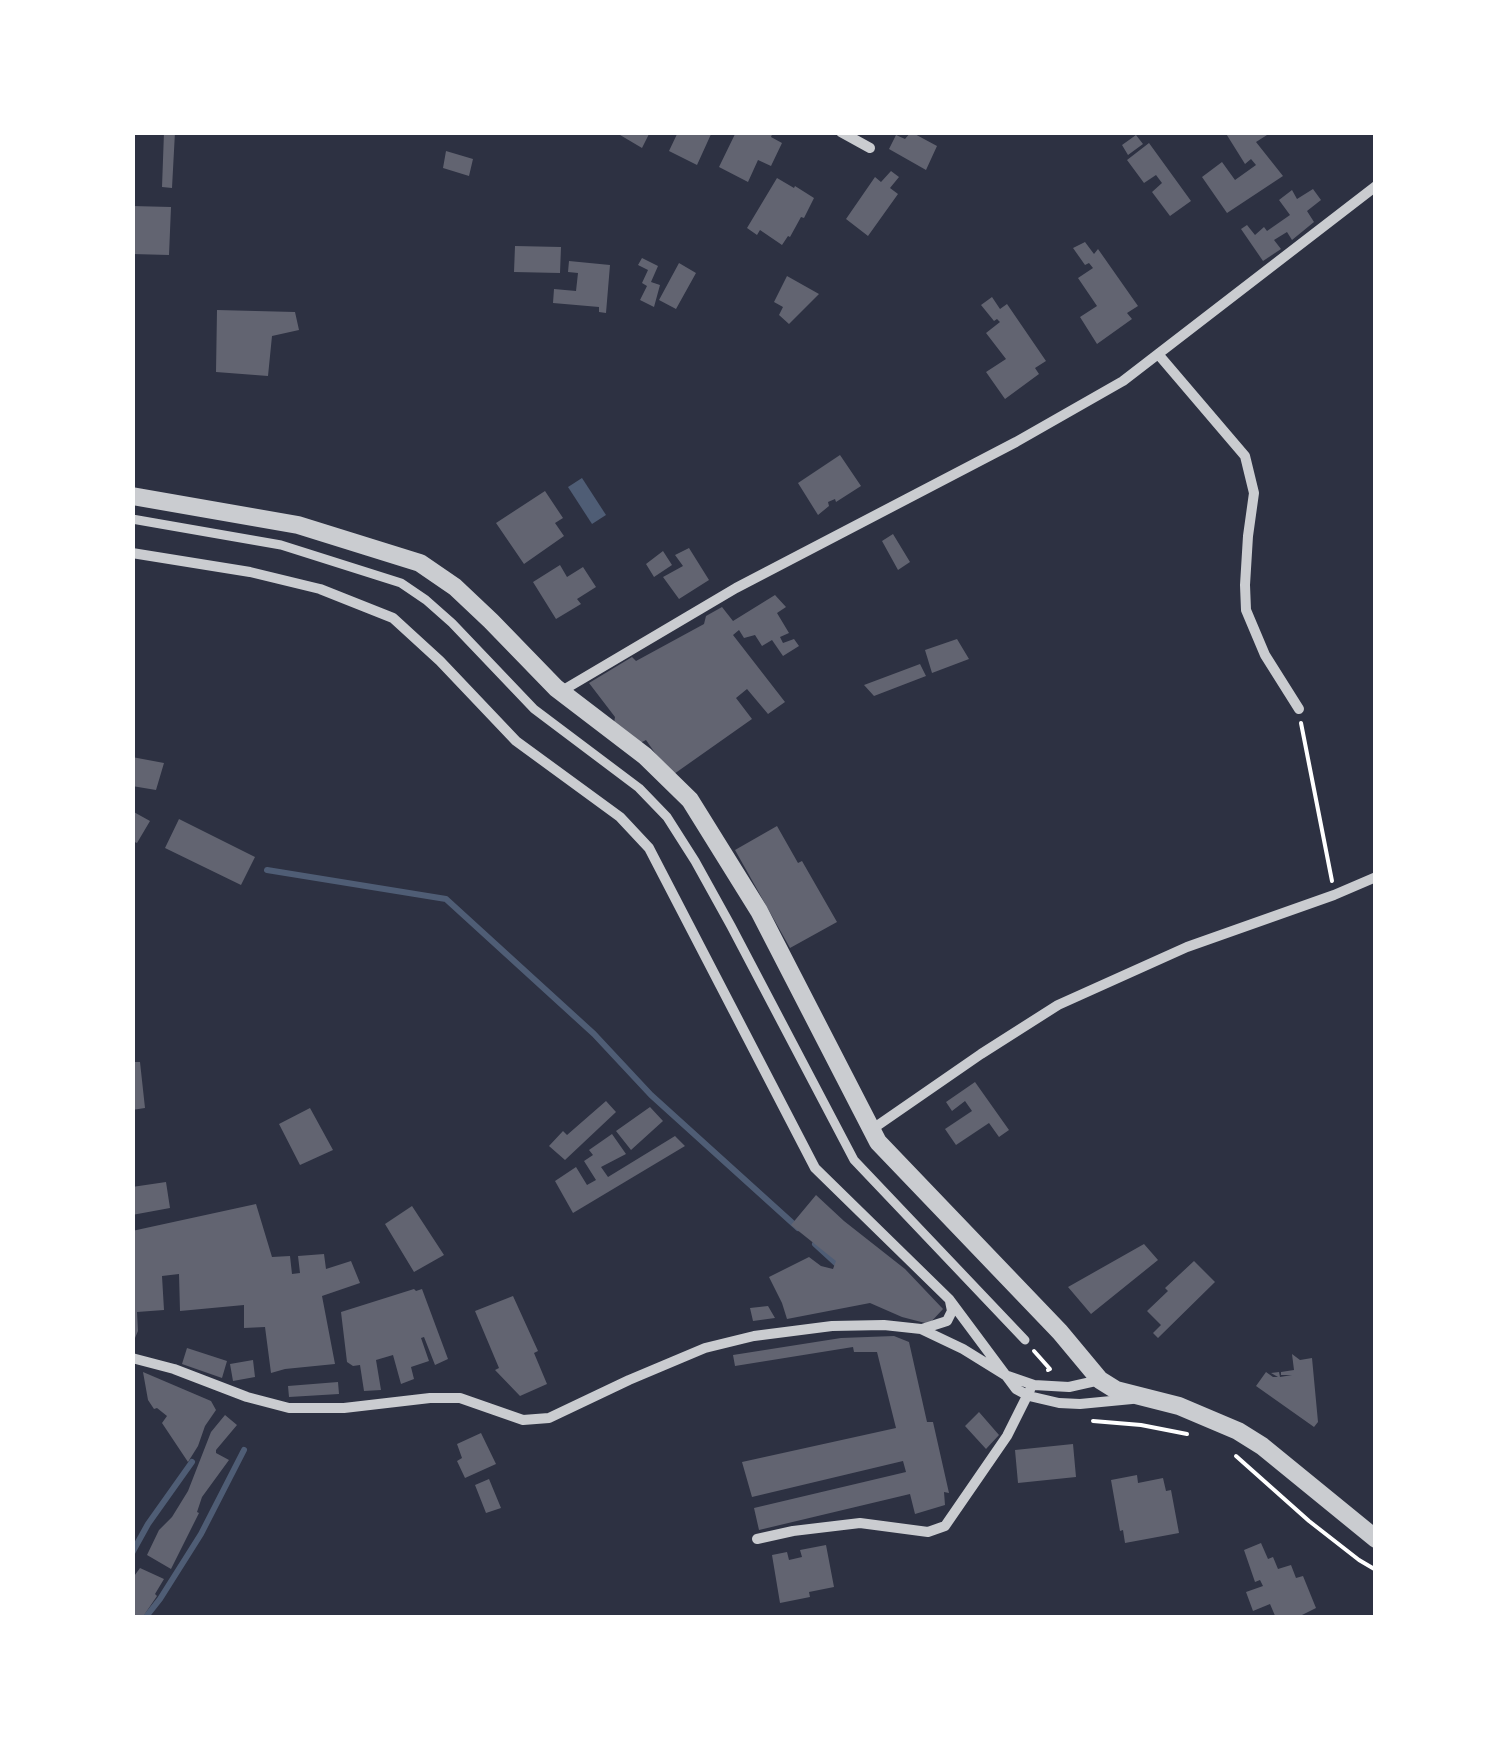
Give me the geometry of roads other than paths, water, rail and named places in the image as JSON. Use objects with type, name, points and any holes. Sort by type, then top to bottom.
[{"type":"street","points":[[841,132],[870,148]]},
{"type":"street","points":[[560,692],[736,588],[1016,442],[1122,381],[1376,186]]},
{"type":"street","points":[[1158,354],[1245,456],[1254,493],[1246,610],[1264,655],[1298,708]]},
{"type":"street","points":[[132,496],[277,520],[420,563],[437,573],[560,692],[661,769],[700,814],[758,911],[871,1130],[1100,1380],[1116,1390],[1178,1406],[1238,1431],[1376,1539]]},
{"type":"street","points":[[132,519],[281,544],[409,588],[461,631],[534,709],[639,788],[667,817],[695,861],[854,1160],[1025,1340]]},
{"type":"street","points":[[132,553],[250,572],[320,589],[394,618],[516,741],[620,817],[648,848],[814,1168],[950,1300],[1016,1389],[1069,1387],[1100,1380]]},
{"type":"street","points":[[871,1130],[1058,1005],[1187,947],[1376,877]]},
{"type":"street","points":[[922,1330],[947,1321],[952,1311],[950,1300]]},
{"type":"street","points":[[132,1358],[289,1408],[344,1408],[460,1398],[523,1420],[549,1418],[705,1348],[754,1336],[832,1326],[884,1325],[922,1330],[964,1349],[1005,1375]]},
{"type":"street","points":[[1030,1390],[1059,1403],[1143,1398]]},
{"type":"street","points":[[758,1540],[793,1531],[860,1523],[928,1532],[945,1526],[1007,1436],[1030,1390]]},
{"type":"water","points":[[582,478],[606,515],[592,524],[568,487]]},
{"type":"waterway","points":[[267,870],[446,899],[594,1034],[651,1095],[798,1228]]},
{"type":"waterway","points":[[815,1244],[839,1266]]},
{"type":"waterway","points":[[145,1618],[201,1534],[244,1450]]},
{"type":"waterway","points":[[132,1553],[192,1462]]}]
